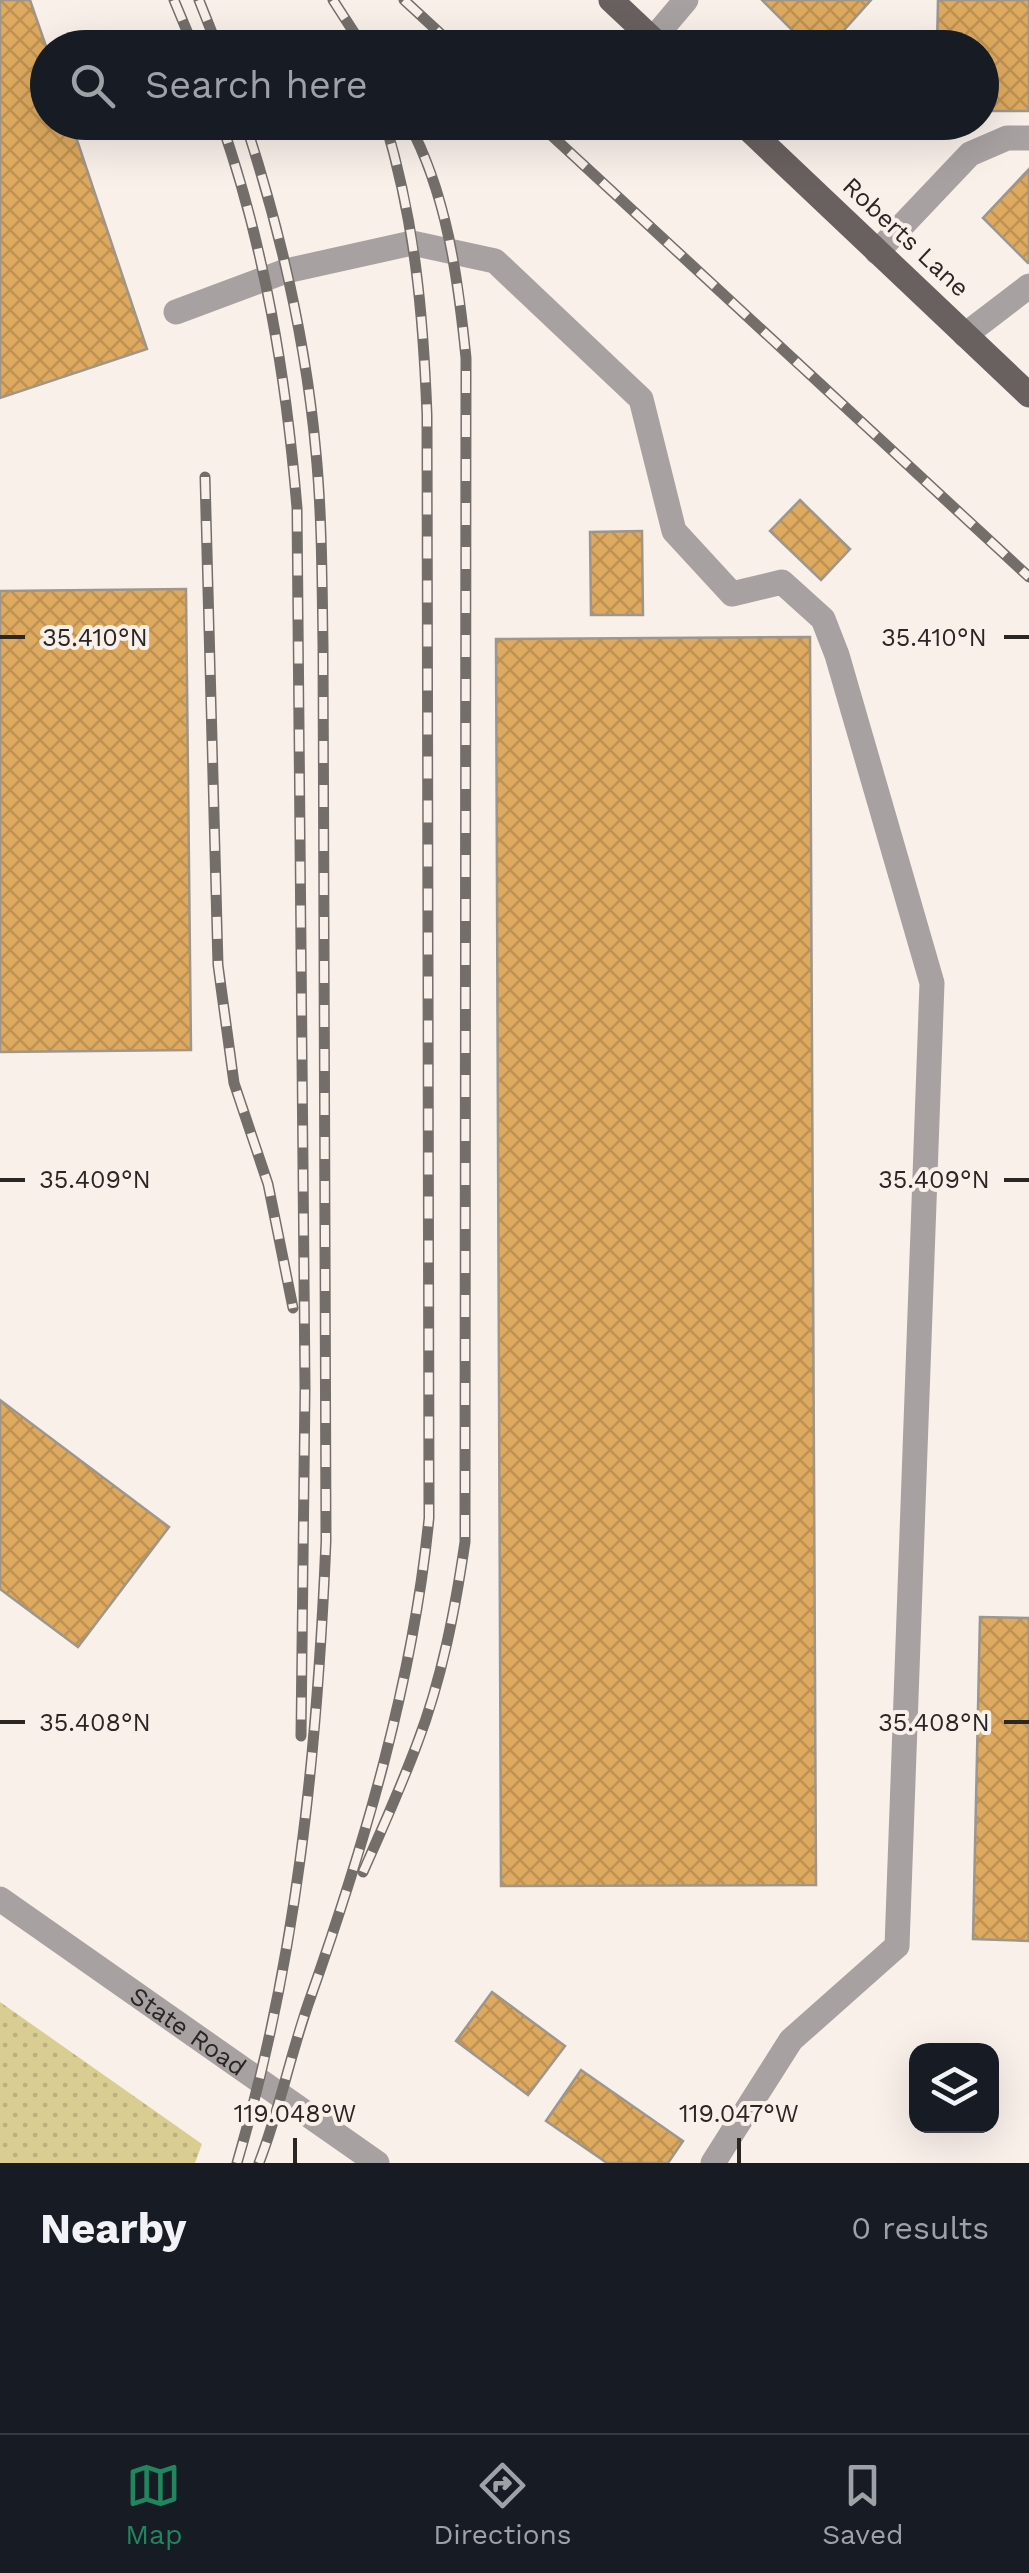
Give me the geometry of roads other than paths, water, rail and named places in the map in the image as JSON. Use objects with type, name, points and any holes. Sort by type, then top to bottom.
[{"type":"main road","points":[[612,0],[643,30]]},
{"type":"main road","name":"Roberts Lane","points":[[760,140],[1029,395]]},
{"type":"street","points":[[666,30],[686,0]]},
{"type":"street","points":[[878,252],[970,154],[1007,138],[1029,138]]},
{"type":"street","points":[[176,312],[286,271],[412,243],[495,261],[641,399],[674,531],[720,582],[732,594],[782,582],[823,619],[922,947],[932,983],[897,1946],[791,2040],[713,2163]]},
{"type":"street","points":[[965,334],[1029,286]]},
{"type":"street","name":"State Road","points":[[0,1899],[377,2163]]},
{"type":"railway","points":[[174,0],[186,30]]},
{"type":"railway","points":[[199,0],[211,30]]},
{"type":"railway","points":[[333,0],[352,30]]},
{"type":"railway","points":[[404,0],[436,30]]},
{"type":"railway","points":[[227,140],[250,217],[271,313],[287,410],[297,508],[305,1388],[301,1736]]},
{"type":"railway","points":[[237,2163],[275,2010],[301,1855],[317,1699],[326,1541],[323,645],[319,501],[312,411],[298,327],[280,244],[250,140]]},
{"type":"railway","points":[[259,2163],[384,1761],[411,1640],[429,1518],[427,415],[416,267],[390,140]]},
{"type":"railway","points":[[363,1872],[434,1695],[465,1542],[466,358],[459,297],[441,207],[416,140]]},
{"type":"railway","points":[[556,140],[1029,577]]},
{"type":"railway","points":[[205,477],[218,965],[234,1083],[268,1184],[293,1308]]}]
